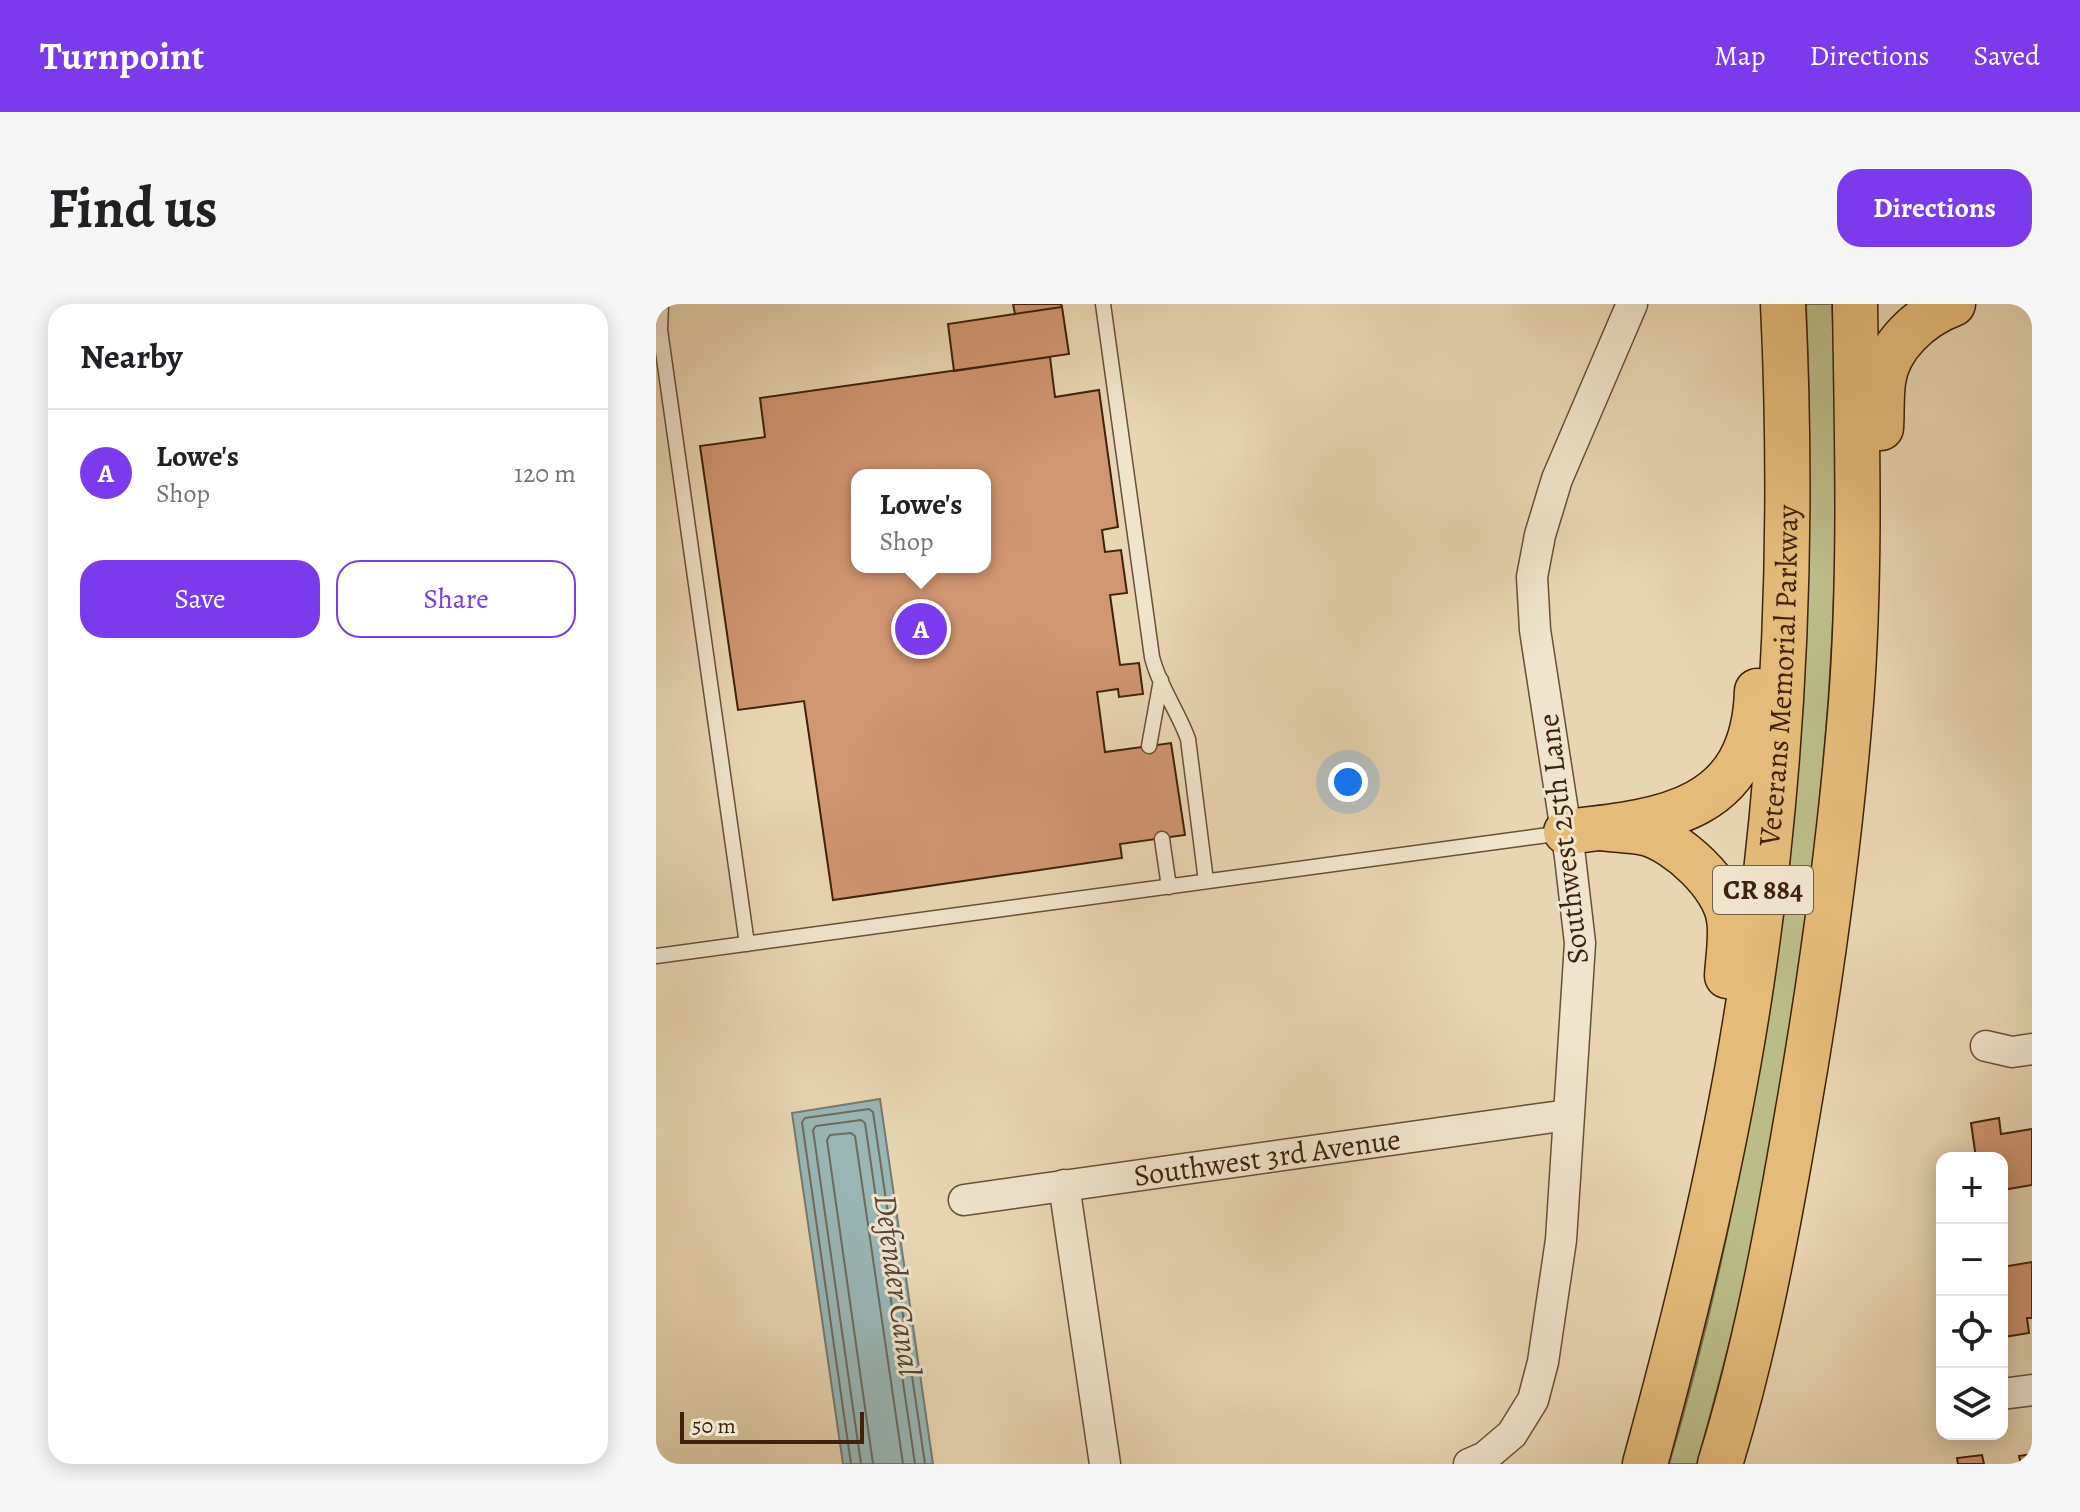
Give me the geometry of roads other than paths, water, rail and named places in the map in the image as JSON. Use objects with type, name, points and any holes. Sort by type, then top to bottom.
[{"type":"highway","points":[[1584,830],[1680,812],[1701,802],[1721,787],[1745,752],[1756,703],[1760,596],[1761,304]]},
{"type":"highway","name":"Veterans Memorial Parkway","points":[[1645,1464],[1669,1376],[1712,1190],[1745,1027],[1770,831],[1783,679],[1788,544],[1788,415],[1783,304]]},
{"type":"highway","name":"CR 884","points":[[1720,1464],[1753,1340],[1780,1220],[1819,991],[1835,867],[1851,700],[1859,504],[1855,304]]},
{"type":"highway","points":[[1835,867],[1859,844],[1867,786],[1876,670],[1883,379],[1894,354],[1912,328],[1935,311],[1953,304]]},
{"type":"highway","points":[[1584,830],[1647,834],[1683,854],[1704,872],[1720,895],[1729,918],[1726,986],[1694,1163],[1621,1464]]},
{"type":"street","name":"Southwest 25th Lane","points":[[1469,1464],[1485,1457],[1512,1434],[1533,1400],[1543,1362],[1561,1240],[1579,977],[1584,830],[1535,630],[1532,577],[1540,535],[1557,479],[1632,304]]},
{"type":"street","points":[[1986,1046],[2012,1052],[2032,1049]]},
{"type":"street","name":"Southwest 3rd Avenue","points":[[964,1200],[1568,1115]]},
{"type":"street","points":[[1064,1185],[1105,1464]]},
{"type":"street","points":[[2008,1393],[2032,1390]]},
{"type":"lane","points":[[661,304],[660,330],[747,944]]},
{"type":"lane","points":[[1103,304],[1152,657],[1188,739],[1206,881]]},
{"type":"lane","points":[[1149,746],[1161,680]]},
{"type":"lane","points":[[656,956],[1584,830]]},
{"type":"lane","points":[[1162,839],[1169,887]]},
{"type":"water","name":"Defender Canal","points":[[880,1099],[933,1464],[843,1464],[792,1113]]},
{"type":"place","name":"Lowe's","points":[[921,629]]}]
